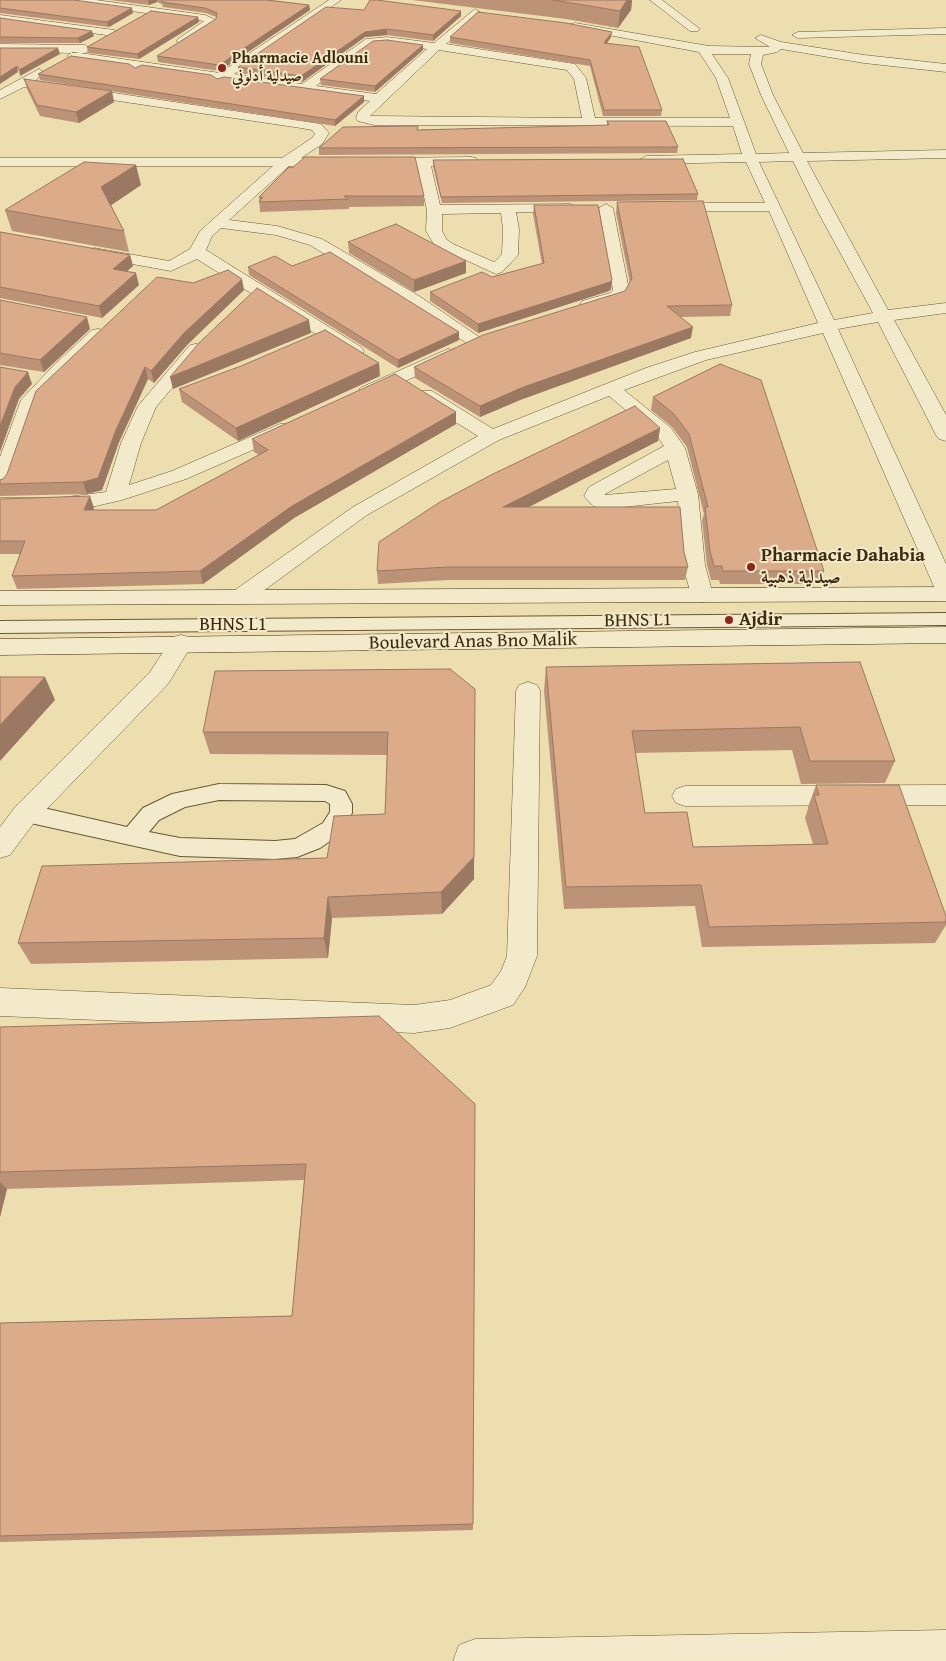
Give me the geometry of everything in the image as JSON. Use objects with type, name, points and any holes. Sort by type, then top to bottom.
[{"type":"street","points":[[72,0],[205,18],[212,22],[174,46]]},
{"type":"street","points":[[169,0],[68,58],[226,75],[379,98]]},
{"type":"street","points":[[210,86],[336,0]]},
{"type":"street","points":[[653,4],[699,30],[676,28]]},
{"type":"street","points":[[366,120],[363,115],[379,98],[438,46],[480,13],[456,10]]},
{"type":"street","points":[[0,18],[114,33]]},
{"type":"street","points":[[654,32],[566,24],[654,32],[672,44],[703,49],[771,48],[946,39]]},
{"type":"street","points":[[946,31],[748,35],[771,48],[946,68]]},
{"type":"street","points":[[307,86],[374,39],[438,46],[571,68],[580,78],[589,120]]},
{"type":"street","points":[[882,41],[876,46],[875,51],[886,62]]},
{"type":"street","points":[[0,48],[85,49]]},
{"type":"street","points":[[771,48],[755,64],[760,78],[798,157],[882,316],[925,392],[946,435]]},
{"type":"street","points":[[703,49],[722,78],[752,159],[775,206],[946,589]]},
{"type":"street","points":[[128,74],[158,56]]},
{"type":"street","points":[[0,95],[43,72],[10,74]]},
{"type":"street","points":[[24,83],[301,124],[320,130],[366,120],[739,122]]},
{"type":"street","points":[[94,93],[112,83]]},
{"type":"street","points":[[179,105],[194,96]]},
{"type":"street","points":[[157,279],[171,266],[197,252],[205,234],[216,223],[287,162],[317,140],[321,136],[320,130]]},
{"type":"street","points":[[636,160],[946,154]]},
{"type":"street","points":[[0,162],[481,161]]},
{"type":"street","points":[[423,162],[434,210],[434,231],[441,243],[457,253],[496,269]]},
{"type":"street","points":[[656,207],[775,206]]},
{"type":"street","points":[[473,278],[496,269],[510,255],[511,229],[508,208]]},
{"type":"street","points":[[434,210],[611,208],[620,294],[569,310]]},
{"type":"street","points":[[216,223],[277,231],[316,242],[421,297],[484,338],[354,398]]},
{"type":"street","points":[[82,251],[171,266]]},
{"type":"street","points":[[197,252],[366,358]]},
{"type":"street","points":[[242,304],[257,290]]},
{"type":"street","points":[[243,595],[360,511],[492,436],[652,372],[709,354],[829,326],[882,316],[946,308]]},
{"type":"street","points":[[0,486],[30,400],[108,326],[89,322]]},
{"type":"street","points":[[310,341],[327,334]]},
{"type":"street","points":[[115,496],[131,443],[147,406],[200,345],[212,359]]},
{"type":"street","points":[[382,368],[492,436]]},
{"type":"street","points":[[25,376],[49,380]]},
{"type":"street","points":[[611,388],[664,432],[675,448],[688,494],[694,565],[702,595]]},
{"type":"street","points":[[147,406],[179,396]]},
{"type":"street","points":[[0,504],[59,504],[87,502],[115,496],[179,475],[302,421]]},
{"type":"street","points":[[675,448],[596,491],[594,496],[605,503],[688,494]]},
{"type":"street","points":[[0,598],[243,595],[946,594]]},
{"type":"street","name":"Boulevard Anas Bno Malik","points":[[0,647],[181,643],[946,635]]},
{"type":"street","points":[[0,847],[26,813],[159,678],[181,643]]},
{"type":"street","points":[[0,1002],[414,1018],[450,1014],[502,995],[514,978],[522,956],[528,691]]},
{"type":"street","points":[[685,796],[946,795]]},
{"type":"street","points":[[475,1661],[946,1652]]},
{"type":"lane","name":"BHNS L1","points":[[0,625],[946,614]]},
{"type":"lane","name":"BHNS L1","points":[[0,625],[946,619]]},
{"type":"lane","points":[[26,813],[132,837],[180,847],[240,850],[297,848],[312,842],[331,829],[341,813],[341,804],[337,797],[326,793],[219,792],[180,800],[151,814],[132,837]]},
{"type":"building","points":[[0,0],[74,0],[132,8],[107,22],[0,8]]},
{"type":"building","points":[[162,0],[267,0],[309,5],[219,65],[157,56],[216,19],[217,13],[205,8],[162,2]]},
{"type":"building","points":[[370,0],[461,11],[433,35],[387,29],[365,32],[301,76],[238,67],[326,7],[364,10]]},
{"type":"building","points":[[553,0],[627,0],[620,11]]},
{"type":"building","points":[[151,11],[198,17],[137,54],[87,47]]},
{"type":"building","points":[[478,12],[566,23],[612,32],[604,43],[639,47],[662,110],[604,110],[590,60],[450,37]]},
{"type":"building","points":[[0,18],[92,31],[78,38],[0,37]]},
{"type":"building","points":[[387,40],[423,45],[375,86],[320,79],[373,41]]},
{"type":"building","points":[[0,48],[58,48],[19,70],[17,66],[0,77]]},
{"type":"building","points":[[71,56],[129,64],[135,68],[142,65],[211,75],[217,79],[224,77],[364,96],[335,120],[38,74]]},
{"type":"building","points":[[24,79],[112,91],[76,112],[37,105]]},
{"type":"building","points":[[607,121],[666,121],[678,147],[319,148],[343,127],[418,126],[417,130],[609,125]]},
{"type":"building","points":[[305,157],[415,157],[424,196],[344,196],[348,199],[259,202],[263,197],[259,197],[289,167],[292,168]]},
{"type":"building","points":[[683,159],[698,194],[441,197],[433,160]]},
{"type":"building","points":[[84,162],[136,165],[101,187],[124,231],[5,210]]},
{"type":"building","points":[[703,201],[732,305],[667,306],[693,327],[521,388],[480,406],[414,367],[483,335],[625,291],[632,278],[617,202]]},
{"type":"building","points":[[534,205],[598,205],[612,280],[478,324],[430,292],[482,272],[492,277],[544,263]]},
{"type":"building","points":[[396,224],[466,261],[414,280],[348,242]]},
{"type":"building","points":[[0,232],[130,255],[113,269],[136,273],[99,306],[0,287]]},
{"type":"building","points":[[330,252],[459,332],[398,360],[248,267],[275,256],[292,266]]},
{"type":"building","points":[[228,270],[242,279],[184,333],[151,371],[145,367],[116,430],[98,478],[83,482],[0,484],[0,480],[7,474],[36,391],[157,277],[193,283]]},
{"type":"building","points":[[257,288],[309,320],[170,377],[199,343]]},
{"type":"building","points":[[0,300],[87,317],[40,360],[0,353]]},
{"type":"building","points":[[325,330],[379,363],[236,428],[179,389],[241,366]]},
{"type":"building","points":[[720,364],[761,380],[824,571],[723,571],[722,566],[714,566],[710,551],[705,507],[708,507],[689,434],[674,414],[653,397]]},
{"type":"building","points":[[0,367],[28,372],[15,387],[0,426]]},
{"type":"building","points":[[395,374],[456,412],[292,506],[200,571],[12,576],[25,541],[0,541],[0,499],[90,496],[84,510],[156,510],[268,450],[252,439]]},
{"type":"building","points":[[635,406],[660,428],[503,507],[680,507],[684,552],[688,567],[448,567],[377,571],[379,542],[440,502],[493,474]]},
{"type":"building","points":[[860,662],[895,761],[810,761],[800,727],[632,731],[645,813],[687,812],[693,847],[828,844],[814,795],[819,795],[816,785],[899,785],[946,916],[946,922],[709,927],[701,885],[566,887],[546,667]]},
{"type":"building","points":[[450,669],[475,689],[474,857],[441,892],[328,897],[324,938],[18,943],[42,866],[327,858],[334,816],[385,814],[388,732],[203,732],[215,671]]},
{"type":"building","points":[[0,677],[45,677],[0,725]]},
{"type":"building","points":[[379,1016],[475,1104],[473,1524],[0,1536],[0,1323],[292,1316],[306,1164],[0,1172],[0,1027]]},
{"type":"place","name":"Pharmacie Adlouni صيدلية أدلوني","points":[[222,68]]},
{"type":"place","name":"Pharmacie Dahabia صيدلية ذهبية","points":[[751,567]]},
{"type":"place","name":"Ajdir","points":[[729,620]]}]
